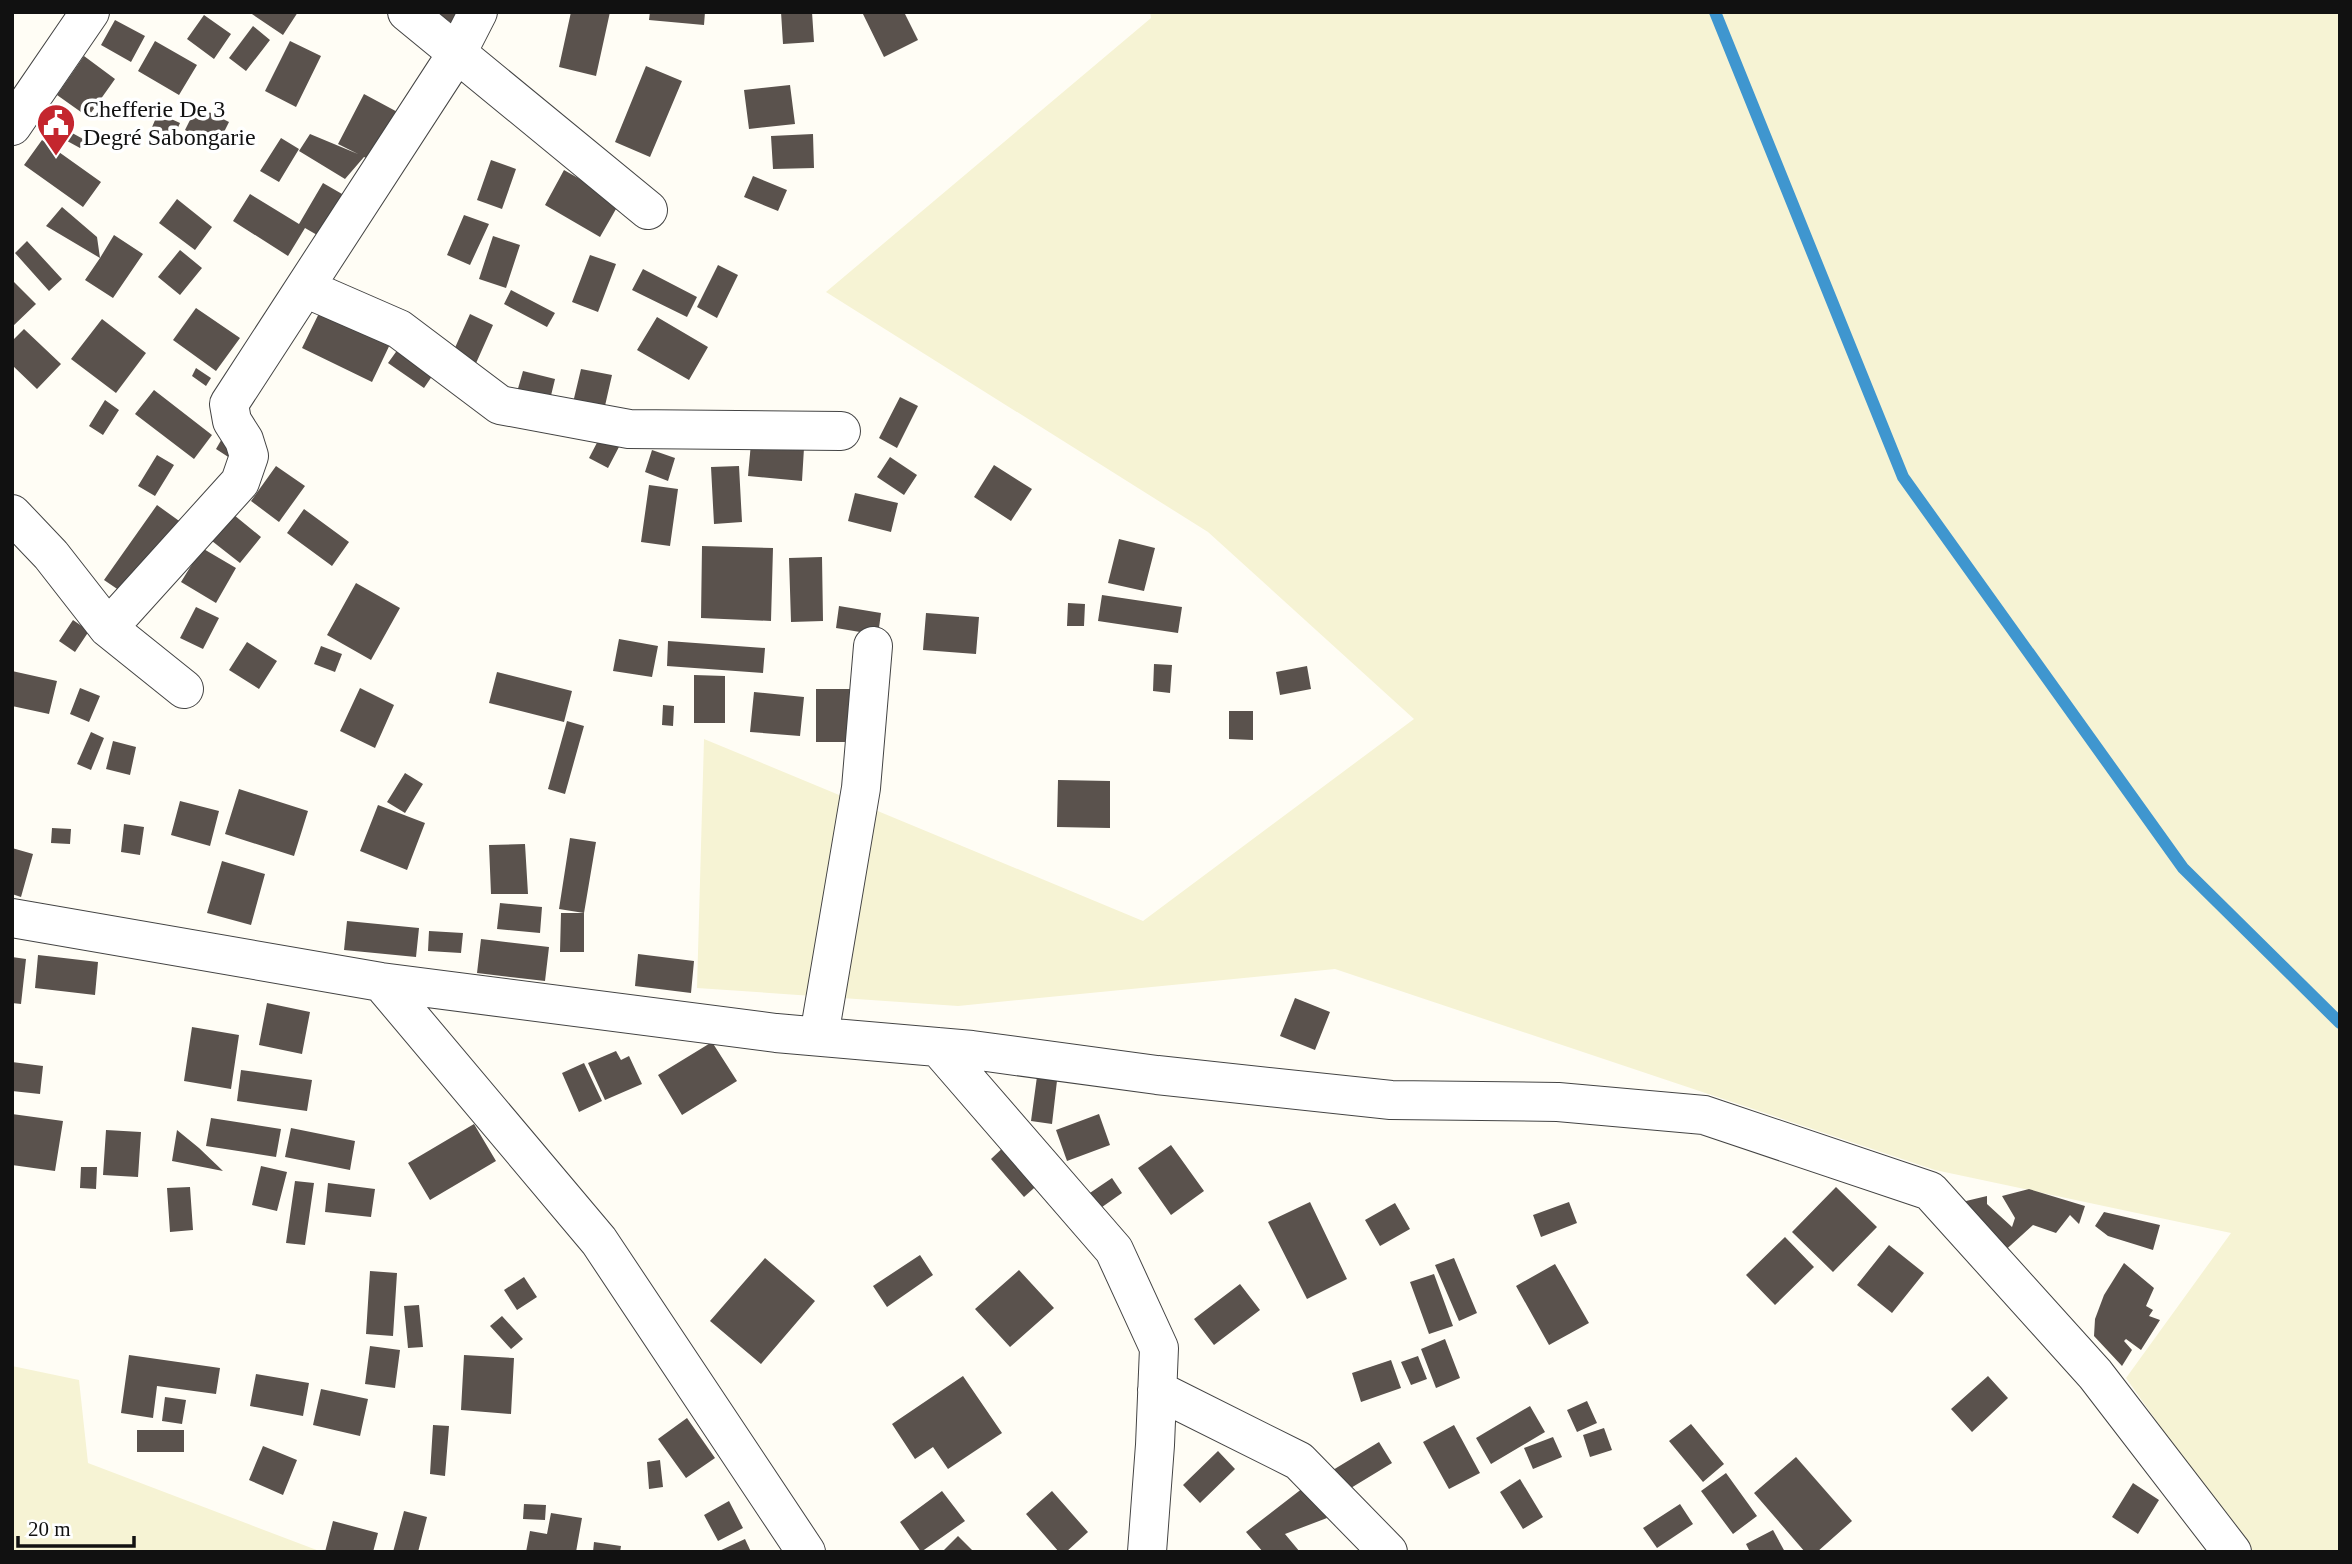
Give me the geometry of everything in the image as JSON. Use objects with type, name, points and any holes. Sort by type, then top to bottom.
[{"type":"street","points":[[12,126],[90,12]]},
{"type":"street","points":[[407,12],[648,210]]},
{"type":"street","points":[[108,628],[240,482],[249,456],[244,440],[232,421],[229,404],[457,53],[478,12]]},
{"type":"street","points":[[305,288],[399,329],[500,405],[629,429],[841,431]]},
{"type":"street","points":[[12,514],[51,555],[108,628],[184,689]]},
{"type":"street","points":[[819,1036],[861,788],[873,646]]},
{"type":"street","points":[[12,918],[381,982],[776,1034],[938,1047],[1391,1100],[1558,1102],[1704,1115],[1930,1191],[2095,1374],[2232,1552]]},
{"type":"street","points":[[381,982],[600,1241],[806,1552]]},
{"type":"street","points":[[938,1047],[1114,1250],[1159,1348],[1147,1552]]},
{"type":"street","points":[[1157,1390],[1299,1461],[1388,1552]]},
{"type":"shaded area","points":[[1150,12],[2340,12],[2340,1552],[2249,1552],[2126,1378],[2231,1233],[1935,1170],[1335,969],[958,1006],[697,988],[704,739],[1143,921],[1414,719],[1208,532],[826,292],[1151,18]]},
{"type":"shaded area","points":[[12,1366],[79,1380],[88,1463],[322,1552],[12,1552]]},
{"type":"building","points":[[249,12],[298,12],[283,35]]},
{"type":"building","points":[[435,12],[458,12],[452,23]]},
{"type":"building","points":[[571,12],[610,12],[596,76],[559,67]]},
{"type":"building","points":[[650,12],[705,12],[704,25],[649,20]]},
{"type":"building","points":[[781,12],[812,12],[814,42],[783,44]]},
{"type":"building","points":[[862,12],[904,12],[918,40],[884,57]]},
{"type":"building","points":[[204,15],[231,34],[214,59],[187,39]]},
{"type":"building","points":[[115,20],[145,36],[131,62],[101,45]]},
{"type":"building","points":[[253,26],[270,40],[246,71],[229,58]]},
{"type":"building","points":[[155,41],[197,65],[179,95],[138,71]]},
{"type":"building","points":[[290,41],[321,56],[296,107],[265,91]]},
{"type":"building","points":[[84,56],[115,79],[88,117],[57,95]]},
{"type":"building","points":[[646,66],[682,81],[650,157],[615,142]]},
{"type":"building","points":[[790,85],[795,124],[749,129],[744,90]]},
{"type":"building","points":[[364,94],[403,115],[377,163],[364,157],[345,179],[299,151],[310,134],[358,154],[338,144]]},
{"type":"building","points":[[197,106],[229,122],[217,146],[185,130]]},
{"type":"building","points":[[158,113],[180,123],[171,143],[150,132]]},
{"type":"building","points":[[41,116],[85,140],[80,148],[36,124]]},
{"type":"building","points":[[813,134],[814,168],[773,169],[771,136]]},
{"type":"building","points":[[281,138],[299,149],[279,182],[260,171]]},
{"type":"building","points":[[42,140],[101,182],[83,207],[24,165]]},
{"type":"building","points":[[491,160],[516,169],[502,209],[477,200]]},
{"type":"building","points":[[564,170],[620,202],[600,237],[545,205]]},
{"type":"building","points":[[753,176],[787,190],[778,211],[744,197]]},
{"type":"building","points":[[323,183],[349,198],[324,239],[305,228],[288,256],[233,221],[250,194],[299,224]]},
{"type":"building","points":[[177,199],[212,227],[195,250],[159,223]]},
{"type":"building","points":[[62,207],[97,237],[100,258],[46,226]]},
{"type":"building","points":[[464,215],[489,224],[470,265],[447,255]]},
{"type":"building","points":[[114,235],[143,254],[113,298],[85,280]]},
{"type":"building","points":[[493,236],[520,245],[506,288],[479,279]]},
{"type":"building","points":[[27,241],[62,279],[49,291],[15,253]]},
{"type":"building","points":[[180,250],[202,268],[180,295],[158,277]]},
{"type":"building","points":[[590,255],[616,264],[598,312],[572,302]]},
{"type":"building","points":[[718,265],[738,275],[717,318],[697,307]]},
{"type":"building","points":[[643,269],[697,297],[687,317],[632,290]]},
{"type":"building","points":[[12,280],[36,304],[12,327]]},
{"type":"building","points":[[511,290],[555,313],[547,327],[504,304]]},
{"type":"building","points":[[324,303],[393,338],[372,382],[302,348]]},
{"type":"building","points":[[196,308],[240,338],[216,371],[173,340]]},
{"type":"building","points":[[470,314],[493,325],[473,370],[450,359]]},
{"type":"building","points":[[657,317],[708,347],[689,380],[637,350]]},
{"type":"building","points":[[102,319],[146,353],[116,393],[71,359]]},
{"type":"building","points":[[24,329],[61,364],[37,389],[12,365],[12,341]]},
{"type":"building","points":[[406,338],[441,363],[424,388],[388,363]]},
{"type":"building","points":[[196,368],[211,378],[206,386],[192,376]]},
{"type":"building","points":[[581,369],[612,375],[602,419],[571,411]]},
{"type":"building","points":[[523,371],[555,379],[548,408],[515,399]]},
{"type":"building","points":[[154,390],[212,435],[194,459],[135,414]]},
{"type":"building","points":[[900,397],[918,406],[897,448],[879,438]]},
{"type":"building","points":[[105,400],[119,410],[103,435],[89,426]]},
{"type":"building","points":[[227,430],[236,462],[216,449]]},
{"type":"building","points":[[601,435],[620,445],[608,468],[589,458]]},
{"type":"building","points":[[751,443],[804,448],[802,481],[748,476]]},
{"type":"building","points":[[652,450],[675,458],[668,481],[645,472]]},
{"type":"building","points":[[157,455],[174,465],[155,496],[138,486]]},
{"type":"building","points":[[890,457],[917,475],[904,495],[877,477]]},
{"type":"building","points":[[994,465],[1032,489],[1011,521],[974,497]]},
{"type":"building","points":[[276,466],[305,486],[279,522],[251,501]]},
{"type":"building","points":[[739,466],[742,522],[714,524],[711,467]]},
{"type":"building","points":[[649,485],[678,489],[670,546],[641,542]]},
{"type":"building","points":[[855,493],[898,503],[891,532],[848,521]]},
{"type":"building","points":[[157,505],[182,523],[129,597],[104,580]]},
{"type":"building","points":[[304,509],[349,542],[332,566],[287,533]]},
{"type":"building","points":[[234,515],[261,537],[240,563],[212,541]]},
{"type":"building","points":[[1119,539],[1155,548],[1144,591],[1108,583]]},
{"type":"building","points":[[702,546],[773,548],[771,621],[701,618]]},
{"type":"building","points":[[202,548],[236,568],[216,603],[181,582]]},
{"type":"building","points":[[822,557],[823,621],[791,622],[789,558]]},
{"type":"building","points":[[356,583],[400,608],[371,660],[327,635]]},
{"type":"building","points":[[1102,595],[1182,607],[1178,633],[1098,621]]},
{"type":"building","points":[[1068,603],[1085,604],[1084,626],[1067,626]]},
{"type":"building","points":[[839,606],[881,613],[878,635],[836,628]]},
{"type":"building","points":[[196,607],[219,618],[203,649],[180,638]]},
{"type":"building","points":[[926,613],[979,617],[976,654],[923,650]]},
{"type":"building","points":[[73,620],[89,631],[75,652],[59,641]]},
{"type":"building","points":[[619,639],[658,646],[652,677],[613,671]]},
{"type":"building","points":[[668,641],[765,648],[763,673],[667,666]]},
{"type":"building","points":[[247,642],[277,661],[259,689],[229,670]]},
{"type":"building","points":[[321,646],[342,654],[335,672],[314,664]]},
{"type":"building","points":[[1154,664],[1172,665],[1170,693],[1153,691]]},
{"type":"building","points":[[1307,666],[1311,689],[1280,695],[1276,672]]},
{"type":"building","points":[[12,671],[57,681],[49,714],[12,706]]},
{"type":"building","points":[[497,672],[572,691],[564,722],[489,703]]},
{"type":"building","points":[[694,675],[725,676],[725,723],[694,723]]},
{"type":"building","points":[[80,688],[100,696],[89,722],[70,714]]},
{"type":"building","points":[[360,688],[394,705],[375,748],[340,731]]},
{"type":"building","points":[[816,689],[856,689],[856,742],[816,742]]},
{"type":"building","points":[[754,692],[804,697],[800,736],[750,732]]},
{"type":"building","points":[[663,705],[674,706],[673,726],[662,725]]},
{"type":"building","points":[[1229,711],[1253,711],[1253,740],[1229,739]]},
{"type":"building","points":[[567,721],[584,726],[565,794],[548,789]]},
{"type":"building","points":[[91,732],[104,738],[91,770],[77,764]]},
{"type":"building","points":[[113,741],[136,747],[130,775],[106,769]]},
{"type":"building","points":[[405,773],[423,784],[405,813],[387,802]]},
{"type":"building","points":[[1058,780],[1110,781],[1110,828],[1057,827]]},
{"type":"building","points":[[239,789],[308,811],[294,856],[225,834]]},
{"type":"building","points":[[180,801],[219,811],[210,846],[171,835]]},
{"type":"building","points":[[378,805],[425,823],[407,870],[360,851]]},
{"type":"building","points":[[124,824],[144,827],[140,855],[121,852]]},
{"type":"building","points":[[52,828],[71,829],[70,844],[51,843]]},
{"type":"building","points":[[570,838],[596,842],[584,913],[559,909]]},
{"type":"building","points":[[525,844],[528,894],[491,894],[489,845]]},
{"type":"building","points":[[12,848],[33,854],[21,897],[12,894]]},
{"type":"building","points":[[222,861],[265,874],[251,925],[207,913]]},
{"type":"building","points":[[500,903],[542,907],[540,933],[497,929]]},
{"type":"building","points":[[561,913],[584,913],[584,952],[560,952]]},
{"type":"building","points":[[347,921],[419,928],[416,957],[344,950]]},
{"type":"building","points":[[429,931],[463,933],[461,953],[428,951]]},
{"type":"building","points":[[481,939],[549,947],[545,981],[477,973]]},
{"type":"building","points":[[638,954],[694,961],[691,993],[635,986]]},
{"type":"building","points":[[38,955],[98,962],[95,995],[35,988]]},
{"type":"building","points":[[12,957],[26,959],[21,1004],[12,1003]]},
{"type":"building","points":[[1295,998],[1330,1012],[1315,1050],[1280,1036]]},
{"type":"building","points":[[267,1003],[310,1012],[302,1054],[259,1045]]},
{"type":"building","points":[[192,1027],[239,1035],[231,1089],[184,1081]]},
{"type":"building","points":[[712,1042],[737,1081],[682,1115],[658,1075]]},
{"type":"building","points":[[616,1051],[621,1060],[629,1056],[642,1084],[605,1100],[588,1063]]},
{"type":"building","points":[[12,1062],[43,1066],[40,1094],[12,1091]]},
{"type":"building","points":[[584,1063],[602,1101],[579,1112],[562,1073]]},
{"type":"building","points":[[1038,1069],[1058,1072],[1052,1124],[1031,1121]]},
{"type":"building","points":[[241,1070],[312,1080],[307,1111],[237,1101]]},
{"type":"building","points":[[12,1114],[63,1121],[55,1171],[12,1165]]},
{"type":"building","points":[[1099,1114],[1110,1145],[1067,1161],[1056,1130]]},
{"type":"building","points":[[211,1118],[281,1129],[276,1157],[206,1146]]},
{"type":"building","points":[[474,1124],[496,1161],[430,1200],[408,1163]]},
{"type":"building","points":[[291,1128],[355,1141],[350,1170],[285,1157]]},
{"type":"building","points":[[106,1130],[141,1132],[138,1177],[103,1175]]},
{"type":"building","points":[[177,1130],[199,1148],[223,1171],[172,1161]]},
{"type":"building","points":[[1008,1143],[1042,1181],[1024,1197],[991,1159]]},
{"type":"building","points":[[1171,1145],[1204,1191],[1171,1215],[1138,1168]]},
{"type":"building","points":[[261,1166],[287,1172],[277,1211],[252,1205]]},
{"type":"building","points":[[81,1167],[97,1167],[96,1189],[80,1188]]},
{"type":"building","points":[[1112,1178],[1122,1193],[1085,1219],[1075,1203]]},
{"type":"building","points":[[295,1181],[314,1183],[305,1245],[286,1243]]},
{"type":"building","points":[[328,1183],[375,1189],[371,1217],[325,1212]]},
{"type":"building","points":[[190,1187],[193,1230],[170,1232],[167,1188]]},
{"type":"building","points":[[1836,1187],[1877,1227],[1833,1272],[1792,1232]]},
{"type":"building","points":[[2029,1189],[2085,1206],[2079,1224],[2070,1215],[2056,1233],[2033,1225],[2000,1255],[1964,1211],[1966,1201],[1987,1196],[1987,1204],[2012,1227],[2015,1218],[2002,1196]]},
{"type":"building","points":[[1310,1202],[1347,1279],[1307,1299],[1268,1222]]},
{"type":"building","points":[[1569,1202],[1577,1223],[1541,1237],[1533,1215]]},
{"type":"building","points":[[1395,1203],[1410,1229],[1380,1246],[1365,1220]]},
{"type":"building","points":[[2104,1212],[2160,1225],[2153,1250],[2108,1236],[2095,1226]]},
{"type":"building","points":[[1785,1237],[1814,1267],[1775,1305],[1746,1275]]},
{"type":"building","points":[[1889,1245],[1924,1273],[1892,1313],[1857,1285]]},
{"type":"building","points":[[920,1255],[933,1275],[887,1307],[873,1286]]},
{"type":"building","points":[[765,1258],[815,1301],[761,1364],[710,1321]]},
{"type":"building","points":[[1454,1258],[1477,1313],[1459,1321],[1435,1265]]},
{"type":"building","points":[[2124,1263],[2154,1288],[2146,1306],[2153,1310],[2149,1316],[2160,1320],[2141,1350],[2126,1339],[2124,1341],[2132,1350],[2122,1366],[2094,1336],[2095,1319],[2104,1295]]},
{"type":"building","points":[[1555,1264],[1589,1323],[1549,1345],[1516,1286]]},
{"type":"building","points":[[1019,1270],[1054,1308],[1010,1347],[975,1309]]},
{"type":"building","points":[[370,1271],[397,1273],[393,1336],[366,1334]]},
{"type":"building","points":[[1434,1274],[1453,1326],[1429,1334],[1410,1282]]},
{"type":"building","points":[[524,1277],[537,1297],[517,1310],[504,1290]]},
{"type":"building","points":[[1240,1284],[1260,1310],[1214,1345],[1194,1319]]},
{"type":"building","points":[[419,1305],[423,1347],[408,1348],[404,1306]]},
{"type":"building","points":[[502,1316],[523,1339],[511,1349],[490,1326]]},
{"type":"building","points":[[1445,1339],[1460,1378],[1436,1388],[1421,1349]]},
{"type":"building","points":[[370,1346],[400,1350],[395,1388],[365,1384]]},
{"type":"building","points":[[129,1355],[220,1368],[216,1394],[157,1386],[153,1418],[121,1413]]},
{"type":"building","points":[[464,1355],[514,1358],[511,1414],[461,1410]]},
{"type":"building","points":[[1418,1356],[1427,1379],[1411,1385],[1401,1362]]},
{"type":"building","points":[[1391,1360],[1401,1388],[1361,1402],[1352,1373]]},
{"type":"building","points":[[256,1374],[309,1383],[303,1416],[250,1406]]},
{"type":"building","points":[[963,1376],[1002,1433],[948,1469],[933,1447],[915,1459],[892,1424]]},
{"type":"building","points":[[1988,1376],[2008,1398],[1972,1432],[1951,1409]]},
{"type":"building","points":[[321,1389],[368,1399],[360,1436],[313,1425]]},
{"type":"building","points":[[165,1397],[186,1400],[182,1424],[162,1421]]},
{"type":"building","points":[[1587,1401],[1597,1423],[1577,1432],[1567,1410]]},
{"type":"building","points":[[1530,1406],[1545,1432],[1491,1464],[1476,1438]]},
{"type":"building","points":[[687,1418],[715,1458],[686,1478],[658,1439]]},
{"type":"building","points":[[1691,1424],[1724,1464],[1703,1482],[1669,1441]]},
{"type":"building","points":[[433,1425],[449,1426],[445,1476],[430,1474]]},
{"type":"building","points":[[1454,1425],[1480,1473],[1449,1489],[1423,1442]]},
{"type":"building","points":[[1604,1428],[1612,1450],[1590,1457],[1583,1435]]},
{"type":"building","points":[[137,1430],[184,1430],[184,1452],[137,1452]]},
{"type":"building","points":[[1553,1437],[1562,1457],[1533,1469],[1524,1448]]},
{"type":"building","points":[[1379,1442],[1392,1463],[1341,1494],[1328,1473]]},
{"type":"building","points":[[263,1446],[297,1460],[283,1495],[249,1480]]},
{"type":"building","points":[[1218,1451],[1235,1469],[1200,1503],[1183,1485]]},
{"type":"building","points":[[1796,1457],[1852,1521],[1817,1552],[1805,1552],[1754,1493]]},
{"type":"building","points":[[660,1460],[663,1487],[649,1489],[647,1462]]},
{"type":"building","points":[[1726,1473],[1757,1516],[1733,1534],[1701,1491]]},
{"type":"building","points":[[1520,1479],[1543,1517],[1523,1529],[1500,1492]]},
{"type":"building","points":[[1312,1481],[1327,1518],[1285,1534],[1300,1552],[1263,1552],[1246,1532]]},
{"type":"building","points":[[2133,1483],[2159,1500],[2138,1534],[2112,1517]]},
{"type":"building","points":[[942,1491],[965,1521],[921,1552],[900,1522]]},
{"type":"building","points":[[1052,1491],[1088,1532],[1066,1552],[1059,1552],[1026,1514]]},
{"type":"building","points":[[729,1501],[743,1528],[718,1541],[704,1515]]},
{"type":"building","points":[[524,1504],[546,1505],[545,1520],[523,1519]]},
{"type":"building","points":[[1680,1504],[1693,1524],[1657,1548],[1643,1528]]},
{"type":"building","points":[[404,1511],[427,1517],[418,1552],[393,1552]]},
{"type":"building","points":[[551,1513],[582,1518],[576,1552],[526,1552],[530,1531],[547,1534]]},
{"type":"building","points":[[333,1521],[378,1533],[373,1552],[325,1552]]},
{"type":"building","points":[[1773,1530],[1785,1552],[1750,1552],[1746,1544]]},
{"type":"building","points":[[958,1536],[974,1552],[942,1552]]},
{"type":"building","points":[[745,1539],[751,1552],[717,1552]]},
{"type":"building","points":[[594,1542],[621,1546],[620,1552],[593,1552]]},
{"type":"waterway","points":[[1715,12],[1903,477],[2183,868],[2340,1023]]},
{"type":"place","name":"Chefferie De 3 Degré Sabongarie","points":[[56,157]]}]
